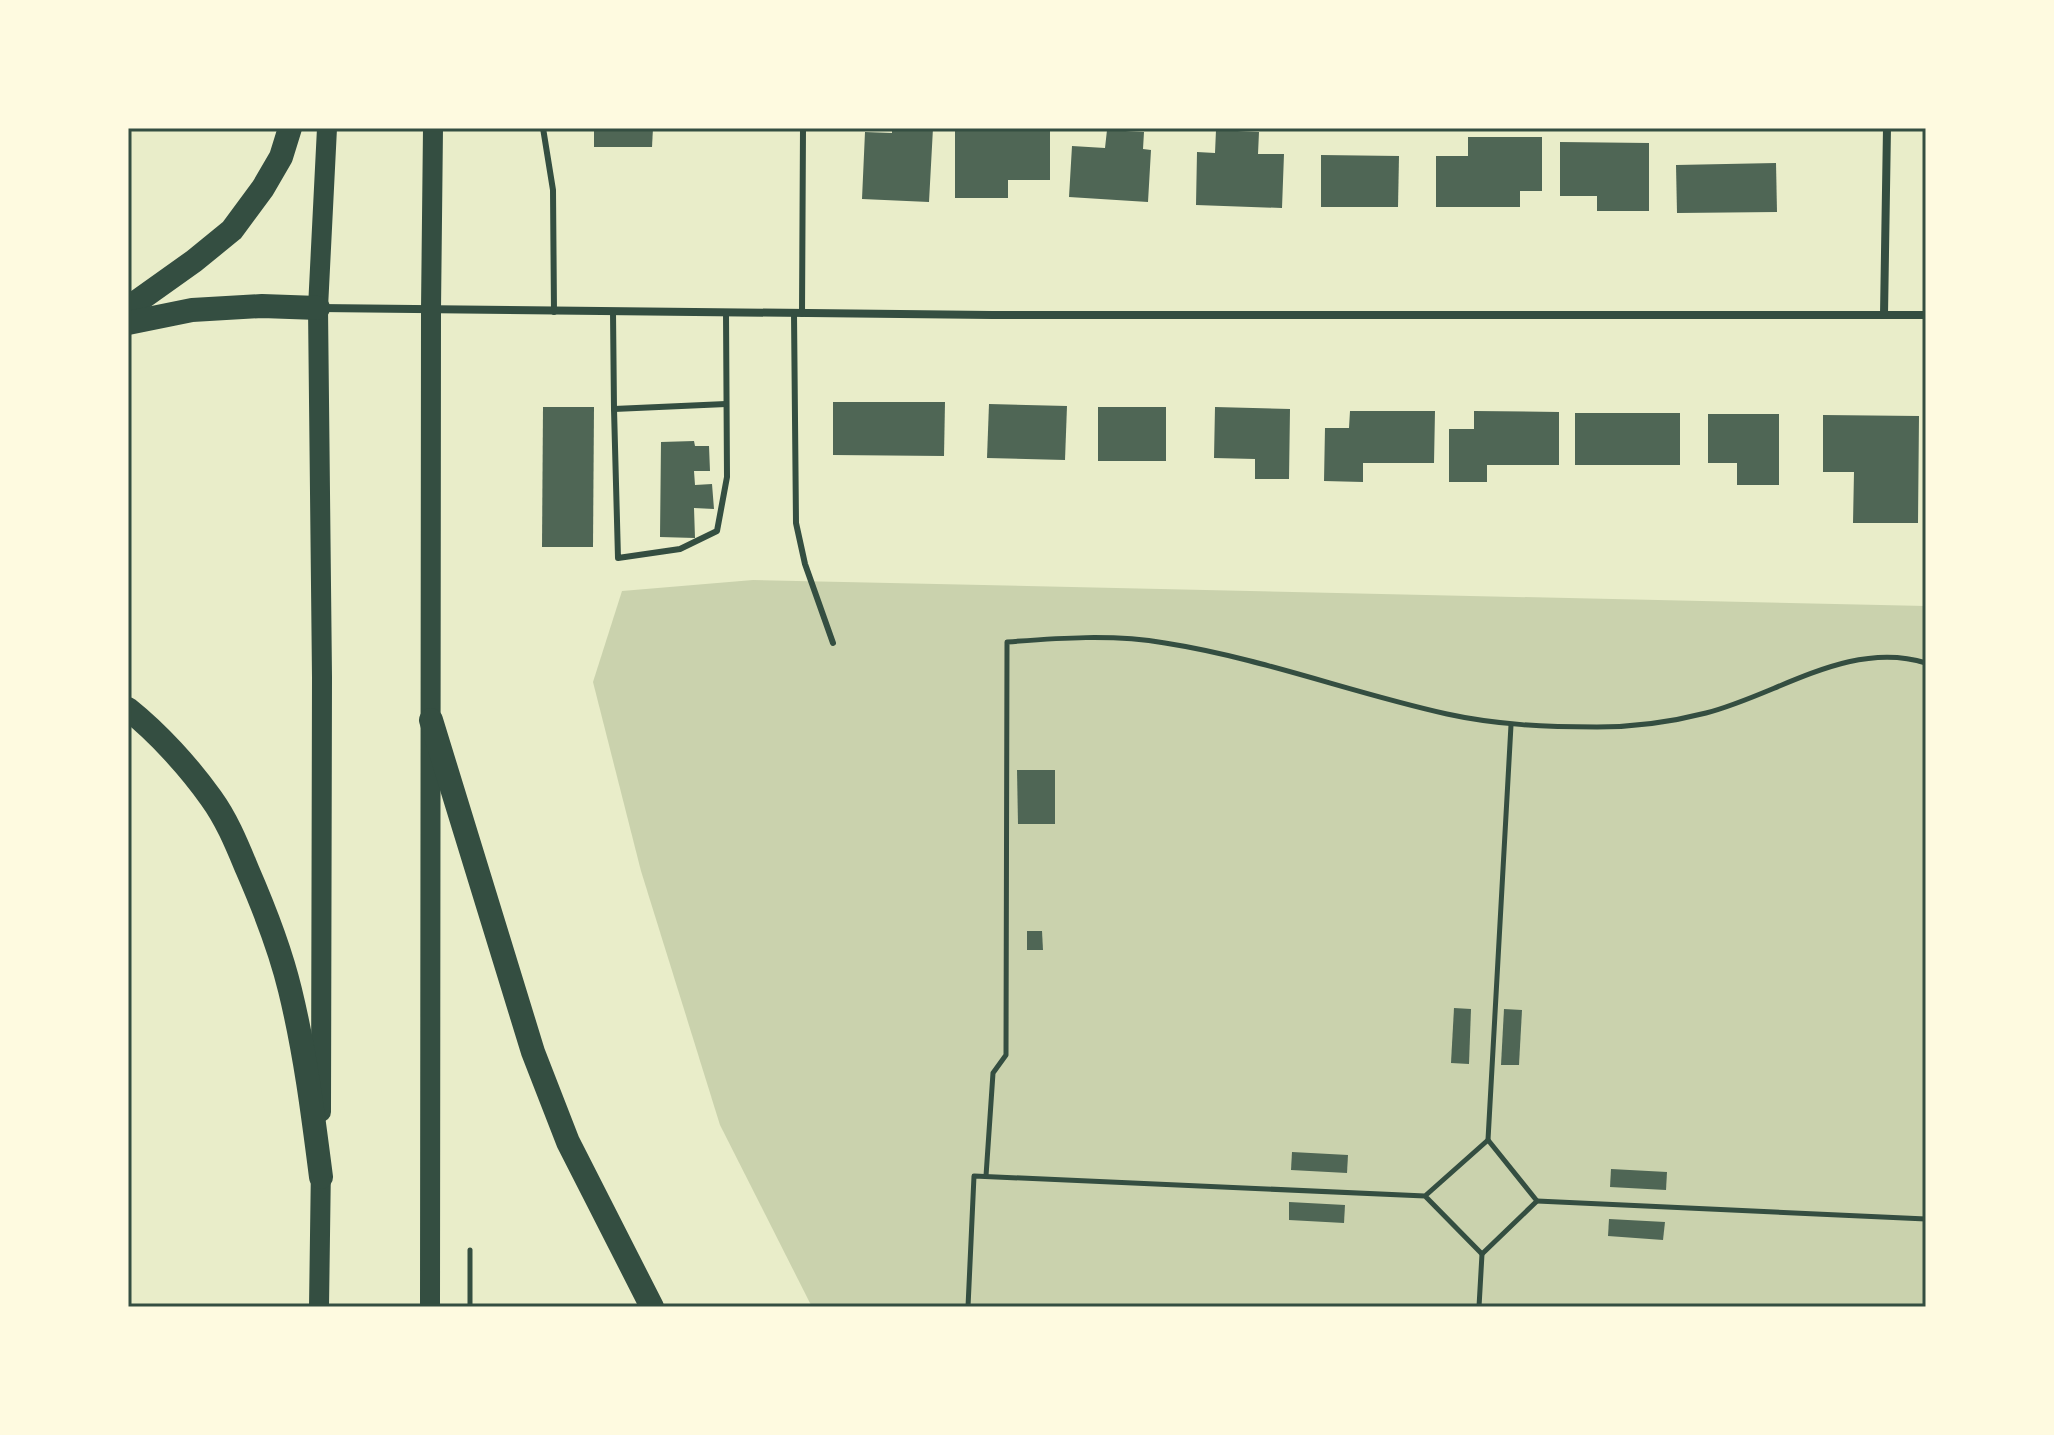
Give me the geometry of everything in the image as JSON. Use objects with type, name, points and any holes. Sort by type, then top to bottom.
[{"type":"highway","points":[[128,308],[232,230],[281,157],[290,128]]},
{"type":"highway","points":[[128,323],[192,310],[262,306],[318,308]]},
{"type":"highway","points":[[128,709],[180,760],[212,799],[232,833],[253,880],[290,989],[310,1093],[321,1177]]},
{"type":"highway","points":[[431,720],[533,1052],[568,1142],[652,1307]]},
{"type":"main road","points":[[319,1307],[322,662],[318,308],[327,128]]},
{"type":"main road","points":[[430,1307],[433,128]]},
{"type":"street","points":[[1884,315],[1887,128]]},
{"type":"street","points":[[318,308],[798,314],[1926,315]]},
{"type":"lane","points":[[543,128],[553,190],[554,312]]},
{"type":"lane","points":[[803,128],[796,523],[805,564],[833,643]]},
{"type":"lane","points":[[613,312],[618,558],[680,549],[717,531],[727,477],[726,313]]},
{"type":"lane","points":[[614,409],[726,404]]},
{"type":"path","points":[[986,1176],[993,1073],[1006,1055],[1007,642],[1081,637],[1161,642],[1214,652],[1447,714],[1511,725],[1601,727],[1659,722],[1707,713],[1827,668],[1867,658],[1910,658],[1926,663]]},
{"type":"path","points":[[1511,725],[1488,1140],[1537,1201]]},
{"type":"path","points":[[1425,1196],[1488,1140]]},
{"type":"path","points":[[968,1307],[974,1176],[1425,1196],[1482,1254]]},
{"type":"path","points":[[1479,1307],[1482,1254],[1537,1201],[1926,1219]]},
{"type":"path","points":[[470,1250],[470,1307]]},
{"type":"green space","points":[[753,580],[1926,606],[1926,1307],[812,1307],[720,1125],[641,871],[593,682],[622,591]]},
{"type":"building","points":[[594,128],[653,128],[652,147],[594,147]]},
{"type":"building","points":[[892,128],[933,128],[929,202],[862,199],[865,132],[892,133]]},
{"type":"building","points":[[955,128],[1050,128],[1050,180],[1008,180],[1008,198],[955,198]]},
{"type":"building","points":[[1107,130],[1144,132],[1143,149],[1151,150],[1148,202],[1069,197],[1072,146],[1105,148]]},
{"type":"building","points":[[1216,130],[1259,132],[1258,154],[1284,154],[1282,208],[1196,205],[1197,152],[1215,153]]},
{"type":"building","points":[[1468,137],[1542,137],[1542,191],[1520,191],[1520,207],[1436,207],[1436,156],[1468,156]]},
{"type":"building","points":[[1560,142],[1649,143],[1649,211],[1597,211],[1597,196],[1560,196]]},
{"type":"building","points":[[1321,155],[1399,156],[1398,207],[1321,207]]},
{"type":"building","points":[[1776,163],[1777,212],[1677,213],[1676,165]]},
{"type":"building","points":[[833,402],[945,402],[944,456],[833,455]]},
{"type":"building","points":[[989,404],[1067,406],[1065,460],[987,458]]},
{"type":"building","points":[[543,407],[594,407],[593,547],[542,547]]},
{"type":"building","points":[[1098,407],[1166,407],[1166,461],[1098,461]]},
{"type":"building","points":[[1215,407],[1290,409],[1289,479],[1255,479],[1255,459],[1214,458]]},
{"type":"building","points":[[1350,411],[1435,411],[1434,463],[1363,463],[1363,482],[1324,481],[1325,428],[1349,428]]},
{"type":"building","points":[[1474,411],[1559,412],[1559,465],[1487,465],[1487,482],[1449,482],[1449,429],[1474,429]]},
{"type":"building","points":[[1575,413],[1680,413],[1680,465],[1575,465]]},
{"type":"building","points":[[1708,414],[1779,414],[1779,485],[1737,485],[1737,463],[1708,463]]},
{"type":"building","points":[[1823,415],[1919,416],[1918,523],[1853,523],[1854,472],[1823,472]]},
{"type":"building","points":[[694,441],[695,446],[709,446],[710,471],[694,471],[695,485],[712,484],[714,509],[694,508],[695,538],[660,537],[661,442]]},
{"type":"building","points":[[1017,770],[1055,770],[1055,824],[1018,824]]},
{"type":"building","points":[[1027,931],[1042,931],[1043,950],[1027,950]]},
{"type":"building","points":[[1454,1008],[1471,1009],[1469,1064],[1451,1063]]},
{"type":"building","points":[[1504,1009],[1522,1010],[1519,1065],[1501,1065]]},
{"type":"building","points":[[1292,1152],[1348,1155],[1347,1173],[1291,1170]]},
{"type":"building","points":[[1611,1169],[1667,1172],[1666,1190],[1610,1187]]},
{"type":"building","points":[[1289,1202],[1345,1205],[1344,1223],[1289,1220]]},
{"type":"building","points":[[1609,1219],[1665,1222],[1663,1240],[1608,1236]]}]
